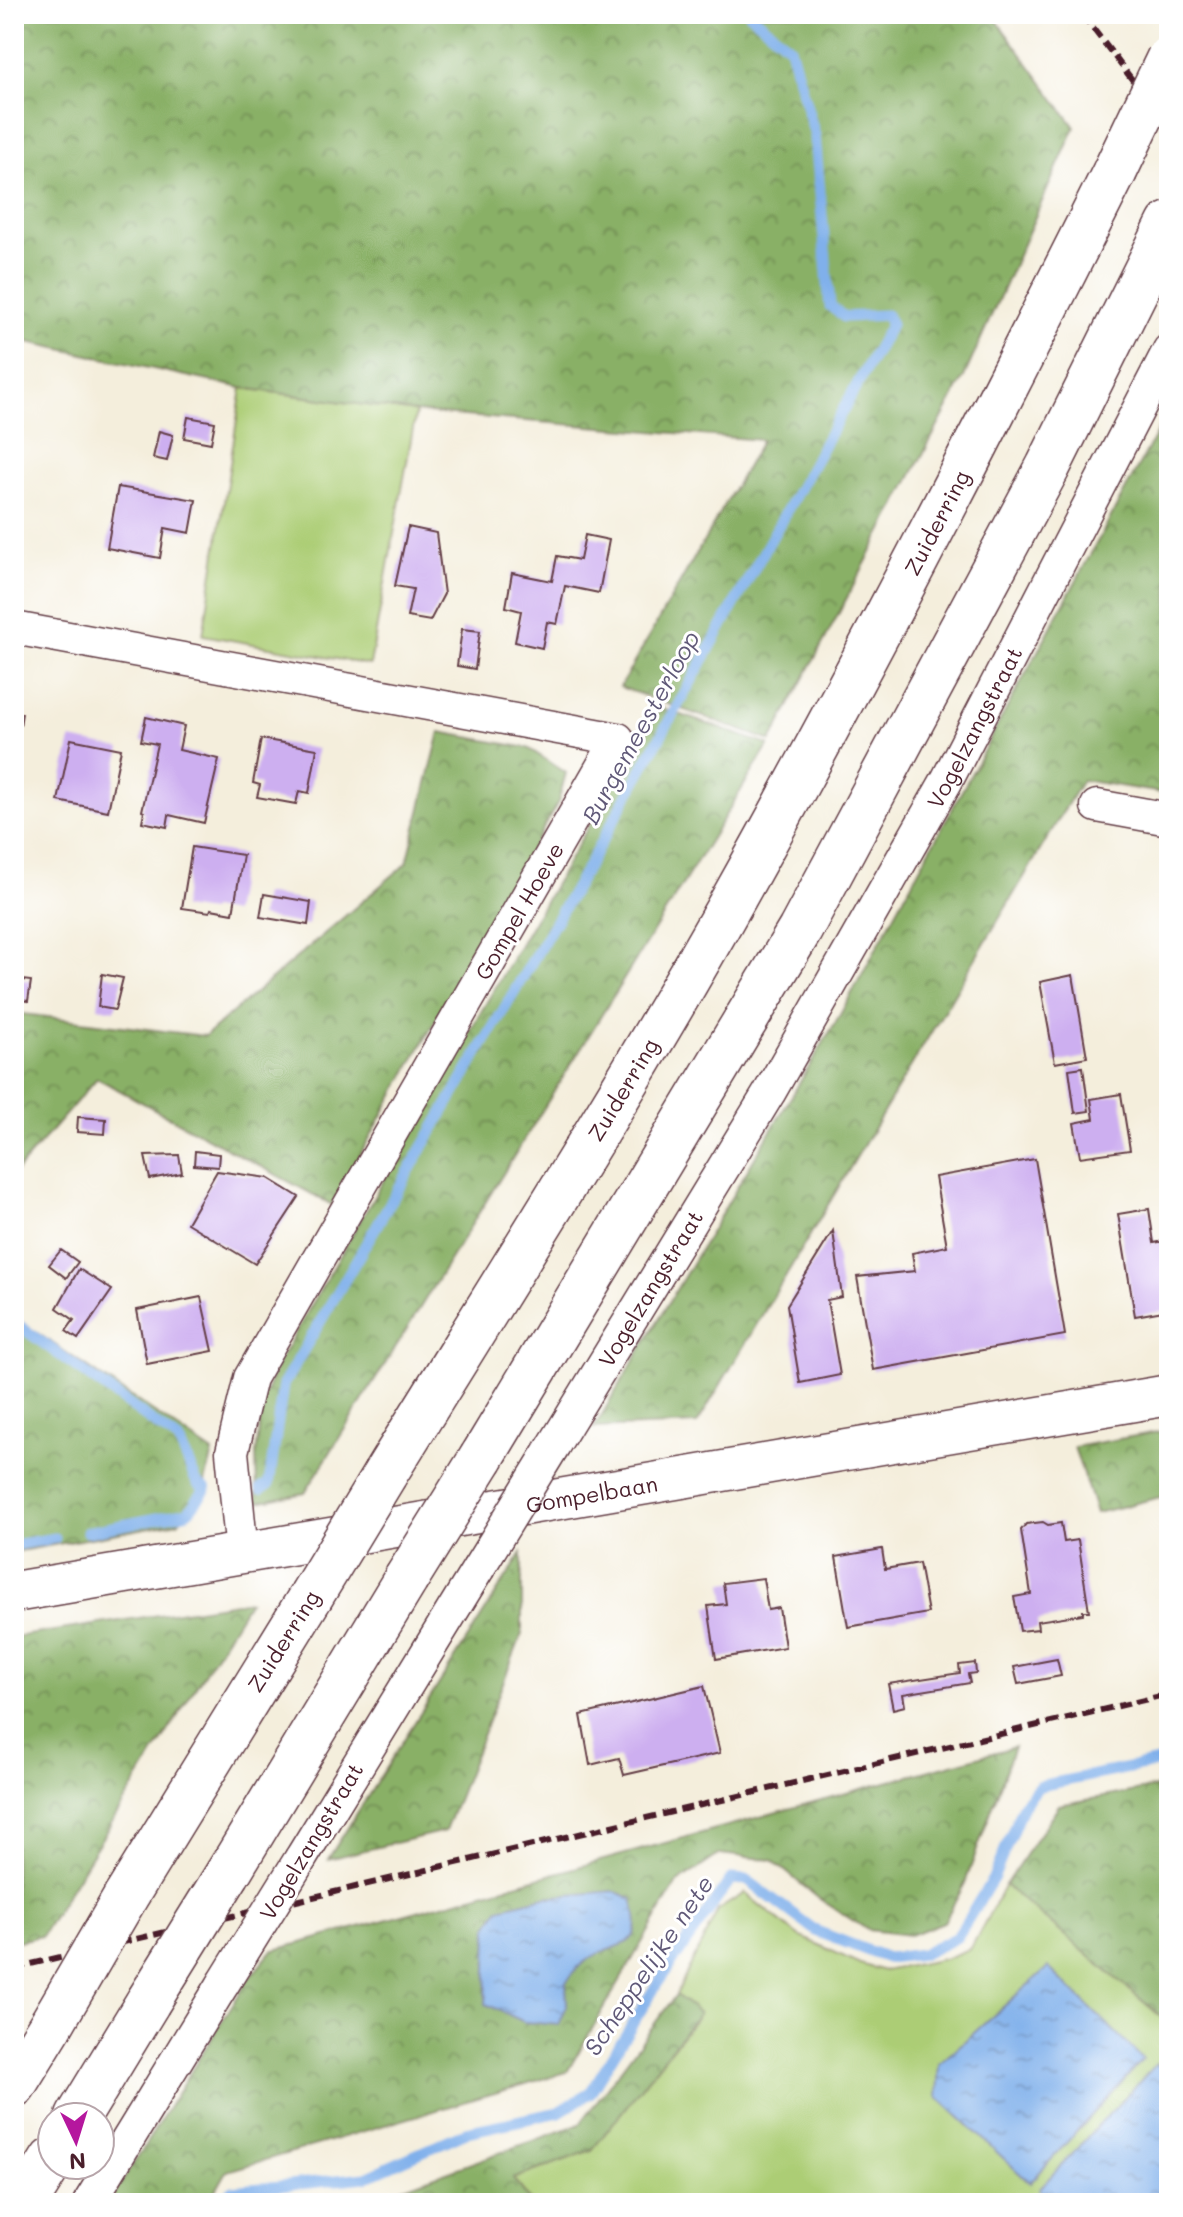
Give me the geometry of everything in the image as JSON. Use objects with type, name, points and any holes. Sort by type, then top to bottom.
[{"type":"highway","name":"Zuiderring","points":[[14,2085],[125,1898],[573,1170],[733,899],[886,619],[1115,171],[1169,58]]},
{"type":"highway","points":[[88,2101],[800,930],[1048,467],[1167,228]]},
{"type":"highway","points":[[25,2203],[39,2181]]},
{"type":"street","name":"Vogelzangstraat","points":[[89,2203],[769,1093],[947,780],[1169,350]]},
{"type":"street","name":"Gompel Hoeve","points":[[14,628],[618,739],[250,1378],[232,1452],[242,1553]]},
{"type":"street","points":[[1097,806],[1169,819]]},
{"type":"street","name":"Gompelbaan","points":[[14,1592],[1169,1395]]},
{"type":"green space","points":[[14,14],[992,14],[1075,127],[964,377],[771,741],[620,687],[762,440],[416,412],[242,388],[14,339]]},
{"type":"green space","points":[[242,388],[416,412],[370,665],[203,635]]},
{"type":"green space","points":[[1169,410],[1169,794],[1082,780],[697,1424],[594,1428],[841,1013]]},
{"type":"green space","points":[[661,708],[769,745],[305,1493],[257,1502],[256,1454],[263,1399],[278,1363],[592,820]]},
{"type":"green space","points":[[440,732],[528,748],[566,773],[558,802],[332,1205],[97,1078],[14,1174],[14,1013],[205,1036],[407,863]]},
{"type":"green space","points":[[14,1317],[213,1453],[202,1493],[178,1522],[14,1552]]},
{"type":"green space","points":[[1169,1430],[1169,1495],[1096,1513],[1074,1447]]},
{"type":"green space","points":[[522,1553],[522,1634],[445,1831],[328,1859]]},
{"type":"green space","points":[[249,1601],[41,1936],[14,1942],[14,1637]]},
{"type":"green space","points":[[1014,1747],[965,1883],[944,1922],[910,1935],[868,1930],[818,1898],[772,1860],[720,1854],[676,1884],[567,2072],[227,2171],[209,2203],[109,2203],[249,1978],[272,1951]]},
{"type":"green space","points":[[1169,1785],[1169,2023],[1005,1885],[1059,1805]]},
{"type":"green space","points":[[1005,1885],[1169,2023],[1169,2203],[533,2203],[513,2179],[592,2150],[699,2014],[676,1995],[718,1910],[745,1893],[797,1935],[860,1964],[884,1971],[944,1959],[971,1948]]},
{"type":"green space","points":[[676,1995],[699,2013],[592,2150],[513,2179],[533,2203],[360,2203],[580,2124]]},
{"type":"green space","points":[[250,2194],[288,2198],[294,2203],[244,2203]]},
{"type":"water","points":[[615,1891],[632,1899],[636,1929],[626,1943],[583,1963],[566,1982],[567,2005],[559,2025],[524,2022],[486,2004],[488,1927],[499,1908],[545,1897]]},
{"type":"water","points":[[1048,1967],[1143,2059],[1030,2183],[937,2096],[939,2064]]},
{"type":"water","points":[[1156,2064],[1169,2076],[1169,2203],[1055,2203],[1039,2189]]},
{"type":"building","points":[[188,417],[215,422],[211,443],[184,438]]},
{"type":"building","points":[[159,431],[173,435],[167,461],[153,458]]},
{"type":"building","points":[[118,487],[196,500],[190,533],[165,528],[160,558],[107,548]]},
{"type":"building","points":[[408,527],[436,533],[444,594],[430,621],[407,617],[413,589],[395,586]]},
{"type":"building","points":[[585,535],[609,540],[599,593],[565,586],[557,624],[547,622],[542,648],[515,642],[521,611],[506,607],[512,573],[552,581],[557,556],[580,560]]},
{"type":"building","points":[[462,629],[480,631],[475,669],[457,666]]},
{"type":"building","points":[[14,712],[22,713],[16,752],[14,752]]},
{"type":"building","points":[[146,717],[184,726],[179,750],[219,759],[204,823],[169,815],[167,827],[142,822],[157,744],[141,741]]},
{"type":"building","points":[[71,739],[121,749],[108,811],[58,801]]},
{"type":"building","points":[[261,739],[317,749],[309,793],[299,791],[296,804],[257,797],[260,785],[253,783]]},
{"type":"building","points":[[192,847],[243,855],[233,913],[182,908]]},
{"type":"building","points":[[264,894],[311,902],[308,925],[260,917]]},
{"type":"building","points":[[102,974],[123,978],[115,1010],[98,1007]]},
{"type":"building","points":[[1073,975],[1087,1057],[1055,1063],[1040,982]]},
{"type":"building","points":[[14,979],[31,981],[28,1001],[14,999]]},
{"type":"building","points":[[1083,1067],[1089,1111],[1075,1113],[1069,1069]]},
{"type":"building","points":[[1121,1094],[1130,1150],[1080,1157],[1074,1123],[1094,1119],[1091,1099]]},
{"type":"building","points":[[78,1117],[106,1119],[105,1134],[77,1132]]},
{"type":"building","points":[[195,1151],[219,1154],[218,1167],[194,1165]]},
{"type":"building","points":[[179,1155],[182,1173],[150,1179],[145,1156]]},
{"type":"building","points":[[1035,1159],[1065,1335],[873,1370],[857,1277],[915,1271],[912,1253],[947,1246],[935,1177]]},
{"type":"building","points":[[217,1171],[268,1178],[299,1197],[255,1264],[187,1223]]},
{"type":"building","points":[[1149,1209],[1154,1243],[1169,1240],[1169,1310],[1135,1316],[1118,1214]]},
{"type":"building","points":[[833,1231],[842,1297],[827,1300],[840,1375],[800,1383],[787,1305]]},
{"type":"building","points":[[61,1250],[78,1262],[66,1278],[49,1265]]},
{"type":"building","points":[[79,1269],[112,1290],[78,1339],[66,1331],[74,1320],[57,1308]]},
{"type":"building","points":[[201,1297],[213,1351],[147,1364],[137,1310]]},
{"type":"building","points":[[1043,1522],[1048,1525],[1061,1523],[1064,1542],[1078,1540],[1089,1611],[1037,1621],[1038,1629],[1020,1631],[1014,1597],[1031,1594],[1021,1530],[1026,1524]]},
{"type":"building","points":[[882,1549],[885,1569],[919,1563],[928,1613],[848,1627],[836,1557]]},
{"type":"building","points":[[763,1578],[768,1610],[779,1608],[785,1647],[716,1659],[708,1606],[726,1604],[723,1583]]},
{"type":"building","points":[[1057,1659],[1061,1676],[1018,1684],[1014,1667]]},
{"type":"building","points":[[975,1663],[976,1673],[968,1674],[970,1683],[903,1694],[905,1706],[893,1709],[888,1684],[960,1673],[959,1665]]},
{"type":"building","points":[[704,1686],[720,1753],[624,1775],[619,1758],[590,1765],[581,1715]]},
{"type":"waterway","name":"Burgemeesterloop","points":[[261,1489],[269,1484],[283,1385],[588,866],[891,324],[886,315],[844,317],[830,306],[815,136],[790,47],[750,14]]},
{"type":"waterway","points":[[14,1322],[179,1441],[197,1483],[206,1489],[188,1512],[87,1532]]},
{"type":"waterway","name":"Burgemeesterloop","points":[[14,1545],[55,1538]]},
{"type":"waterway","name":"Scheppelijke nete","points":[[223,2203],[232,2191],[366,2177],[466,2132],[559,2112],[590,2093],[657,1984],[731,1879],[747,1880],[816,1931],[887,1958],[923,1954],[957,1937],[994,1877],[1023,1805],[1039,1786],[1169,1760]]},
{"type":"railway","points":[[1082,14],[1169,128]]},
{"type":"railway","points":[[14,1968],[1169,1694]]}]
